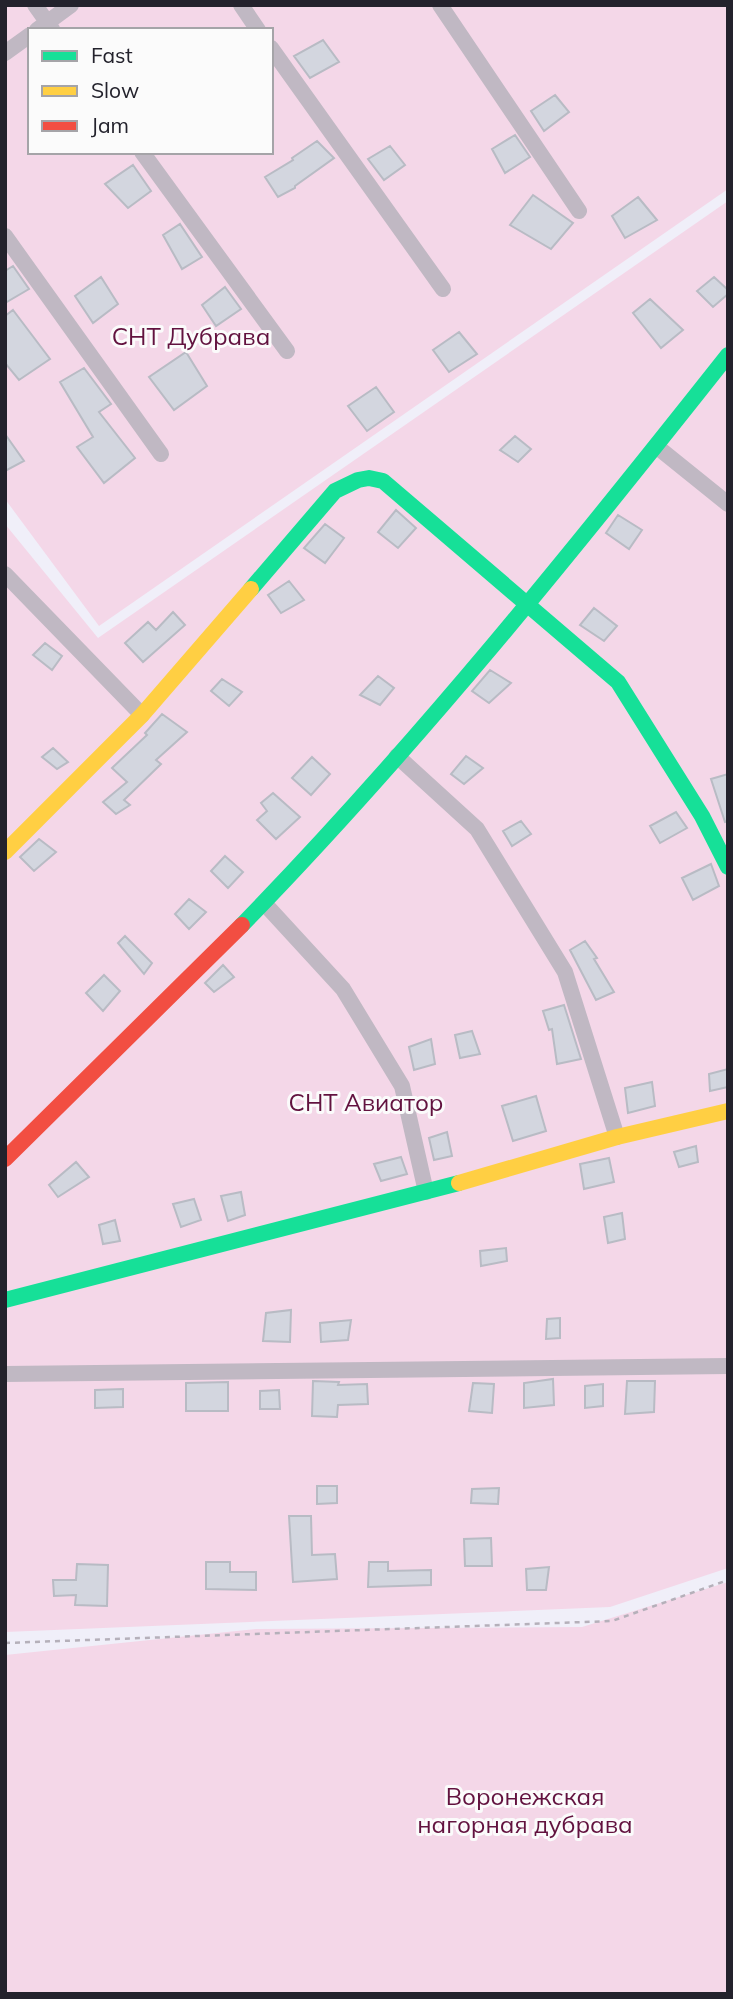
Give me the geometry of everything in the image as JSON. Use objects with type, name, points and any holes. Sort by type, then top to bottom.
[{"type":"street","points":[[35,5],[45,27],[71,5]]},
{"type":"street","points":[[241,5],[257,28]]},
{"type":"street","points":[[440,5],[579,211]]},
{"type":"street","points":[[5,53],[28,36]]},
{"type":"street","points":[[273,51],[443,289]]},
{"type":"street","points":[[143,154],[287,351]]},
{"type":"street","points":[[5,236],[161,454]]},
{"type":"street","points":[[5,1159],[264,903],[397,756],[528,603],[728,355]]},
{"type":"street","points":[[656,446],[728,504]]},
{"type":"street","points":[[5,852],[142,715],[335,491],[346,483],[369,477],[383,481],[618,682],[702,816],[728,867]]},
{"type":"street","points":[[5,574],[142,715]]},
{"type":"street","points":[[397,756],[477,829],[565,972],[617,1137]]},
{"type":"street","points":[[264,903],[343,989],[402,1086],[426,1192]]},
{"type":"street","points":[[5,1300],[426,1192],[617,1137],[728,1111]]},
{"type":"street","points":[[5,1374],[728,1366]]},
{"type":"path","points":[[5,1643],[612,1621],[728,1580]]},
{"type":"green space","name":"СНТ Дубрава","points":[[5,5],[728,5],[728,189],[99,626],[5,499]]},
{"type":"green space","name":"СНТ Авиатор","points":[[728,201],[728,1568],[610,1607],[5,1632],[5,524],[98,638]]},
{"type":"green space","name":"Воронежская нагорная дубрава","points":[[728,1582],[728,1994],[5,1994],[5,1655],[256,1629],[582,1627]]},
{"type":"building","points":[[323,40],[339,62],[310,78],[294,56]]},
{"type":"building","points":[[555,95],[569,112],[544,131],[531,111]]},
{"type":"building","points":[[515,135],[530,157],[505,173],[492,149]]},
{"type":"building","points":[[317,141],[334,158],[295,188],[278,197],[265,177]]},
{"type":"building","points":[[390,146],[405,165],[384,180],[368,159]]},
{"type":"building","points":[[133,165],[151,191],[128,208],[105,184]]},
{"type":"building","points":[[533,195],[573,223],[551,249],[510,225]]},
{"type":"building","points":[[638,197],[657,220],[625,238],[612,216]]},
{"type":"building","points":[[180,224],[202,257],[182,269],[163,235]]},
{"type":"building","points":[[13,266],[29,289],[5,303],[5,271]]},
{"type":"building","points":[[101,277],[118,304],[93,323],[75,296]]},
{"type":"building","points":[[714,277],[728,290],[728,294],[713,307],[697,291]]},
{"type":"building","points":[[225,287],[241,309],[216,326],[202,305]]},
{"type":"building","points":[[650,299],[683,330],[661,348],[633,313]]},
{"type":"building","points":[[13,310],[50,359],[19,380],[5,363],[5,316]]},
{"type":"building","points":[[459,332],[477,354],[449,372],[433,350]]},
{"type":"building","points":[[186,352],[207,386],[174,410],[149,377]]},
{"type":"building","points":[[84,368],[111,404],[99,412],[135,458],[104,483],[77,447],[93,437],[60,382]]},
{"type":"building","points":[[376,387],[394,412],[367,431],[348,406]]},
{"type":"building","points":[[5,434],[24,461],[5,471]]},
{"type":"building","points":[[515,436],[531,449],[518,462],[500,450]]},
{"type":"building","points":[[396,510],[416,528],[398,548],[378,532]]},
{"type":"building","points":[[618,515],[642,530],[629,549],[606,533]]},
{"type":"building","points":[[325,524],[344,538],[325,563],[304,548]]},
{"type":"building","points":[[289,581],[304,600],[281,613],[268,595]]},
{"type":"building","points":[[594,608],[617,626],[604,641],[580,625]]},
{"type":"building","points":[[173,612],[185,625],[143,662],[125,643],[148,622],[156,630]]},
{"type":"building","points":[[45,643],[62,656],[52,670],[33,655]]},
{"type":"building","points":[[490,670],[511,683],[489,703],[472,691]]},
{"type":"building","points":[[378,676],[394,688],[380,705],[360,695]]},
{"type":"building","points":[[222,679],[242,692],[229,706],[211,691]]},
{"type":"building","points":[[162,714],[187,732],[156,760],[161,764],[124,800],[130,805],[116,814],[103,802],[127,782],[112,768],[147,735],[145,733]]},
{"type":"building","points":[[53,748],[68,762],[57,769],[42,757]]},
{"type":"building","points":[[466,756],[483,768],[464,784],[451,774]]},
{"type":"building","points":[[312,757],[330,774],[311,795],[292,778]]},
{"type":"building","points":[[728,774],[728,821],[725,822],[711,779]]},
{"type":"building","points":[[273,793],[300,817],[276,839],[257,820],[267,811],[261,803]]},
{"type":"building","points":[[676,812],[687,828],[660,843],[650,826]]},
{"type":"building","points":[[521,821],[531,834],[512,846],[503,831]]},
{"type":"building","points":[[39,839],[56,852],[34,871],[20,857]]},
{"type":"building","points":[[225,856],[243,872],[228,888],[211,871]]},
{"type":"building","points":[[711,864],[719,886],[693,900],[682,878]]},
{"type":"building","points":[[189,899],[206,912],[189,929],[175,914]]},
{"type":"building","points":[[125,936],[152,963],[144,974],[118,943]]},
{"type":"building","points":[[585,941],[614,992],[596,1000],[570,950]]},
{"type":"building","points":[[223,965],[234,977],[214,992],[205,983]]},
{"type":"building","points":[[104,975],[120,991],[103,1011],[86,993]]},
{"type":"building","points":[[564,1005],[581,1059],[557,1064],[552,1029],[549,1030],[543,1011]]},
{"type":"building","points":[[472,1031],[480,1054],[460,1058],[455,1035]]},
{"type":"building","points":[[431,1039],[435,1064],[414,1070],[409,1047]]},
{"type":"building","points":[[728,1069],[728,1087],[710,1091],[709,1074]]},
{"type":"building","points":[[652,1082],[655,1106],[628,1113],[625,1088]]},
{"type":"building","points":[[536,1096],[546,1131],[513,1141],[502,1106]]},
{"type":"building","points":[[447,1132],[452,1156],[434,1160],[429,1138]]},
{"type":"building","points":[[696,1146],[698,1162],[679,1167],[674,1152]]},
{"type":"building","points":[[401,1157],[407,1174],[381,1181],[374,1164]]},
{"type":"building","points":[[609,1158],[614,1182],[584,1189],[580,1164]]},
{"type":"building","points":[[76,1162],[89,1177],[58,1197],[49,1185]]},
{"type":"building","points":[[241,1192],[245,1215],[228,1221],[221,1196]]},
{"type":"building","points":[[194,1199],[201,1220],[181,1227],[173,1204]]},
{"type":"building","points":[[622,1213],[625,1239],[608,1243],[604,1217]]},
{"type":"building","points":[[115,1220],[120,1241],[103,1244],[99,1225]]},
{"type":"building","points":[[506,1248],[507,1261],[481,1266],[480,1251]]},
{"type":"building","points":[[291,1310],[290,1342],[263,1341],[266,1313]]},
{"type":"building","points":[[560,1318],[560,1338],[546,1339],[547,1319]]},
{"type":"building","points":[[351,1320],[348,1340],[321,1342],[320,1323]]},
{"type":"building","points":[[553,1379],[554,1405],[524,1408],[524,1383]]},
{"type":"building","points":[[313,1381],[339,1382],[338,1385],[367,1384],[368,1404],[338,1405],[337,1417],[312,1416]]},
{"type":"building","points":[[627,1381],[655,1381],[654,1412],[625,1414]]},
{"type":"building","points":[[228,1382],[228,1411],[186,1411],[186,1383]]},
{"type":"building","points":[[473,1383],[494,1384],[492,1413],[469,1411]]},
{"type":"building","points":[[603,1384],[603,1406],[585,1408],[585,1386]]},
{"type":"building","points":[[123,1389],[123,1407],[95,1408],[95,1390]]},
{"type":"building","points":[[279,1390],[280,1409],[260,1409],[260,1391]]},
{"type":"building","points":[[317,1486],[337,1486],[337,1503],[317,1504]]},
{"type":"building","points":[[499,1488],[498,1504],[471,1503],[472,1489]]},
{"type":"building","points":[[289,1516],[311,1516],[312,1555],[335,1554],[337,1579],[293,1582]]},
{"type":"building","points":[[491,1538],[492,1566],[465,1566],[464,1539]]},
{"type":"building","points":[[206,1562],[230,1562],[230,1572],[256,1572],[256,1590],[206,1589]]},
{"type":"building","points":[[369,1562],[388,1562],[388,1571],[431,1570],[431,1585],[368,1587]]},
{"type":"building","points":[[77,1564],[108,1565],[107,1606],[75,1605],[76,1595],[54,1596],[53,1580],[76,1580]]},
{"type":"building","points":[[549,1567],[546,1590],[527,1590],[526,1569]]},
{"type":"traffic: fast","points":[[242,925],[370,788],[431,718],[611,502],[728,355]]},
{"type":"traffic: fast","points":[[251,589],[335,491],[358,480],[369,478],[383,481],[618,682],[702,816],[728,867]]},
{"type":"traffic: fast","points":[[5,1300],[459,1183]]},
{"type":"traffic: slow","points":[[5,852],[142,715],[251,589]]},
{"type":"traffic: slow","points":[[459,1183],[617,1137],[728,1111]]},
{"type":"traffic: jam","points":[[5,1159],[242,925]]}]
